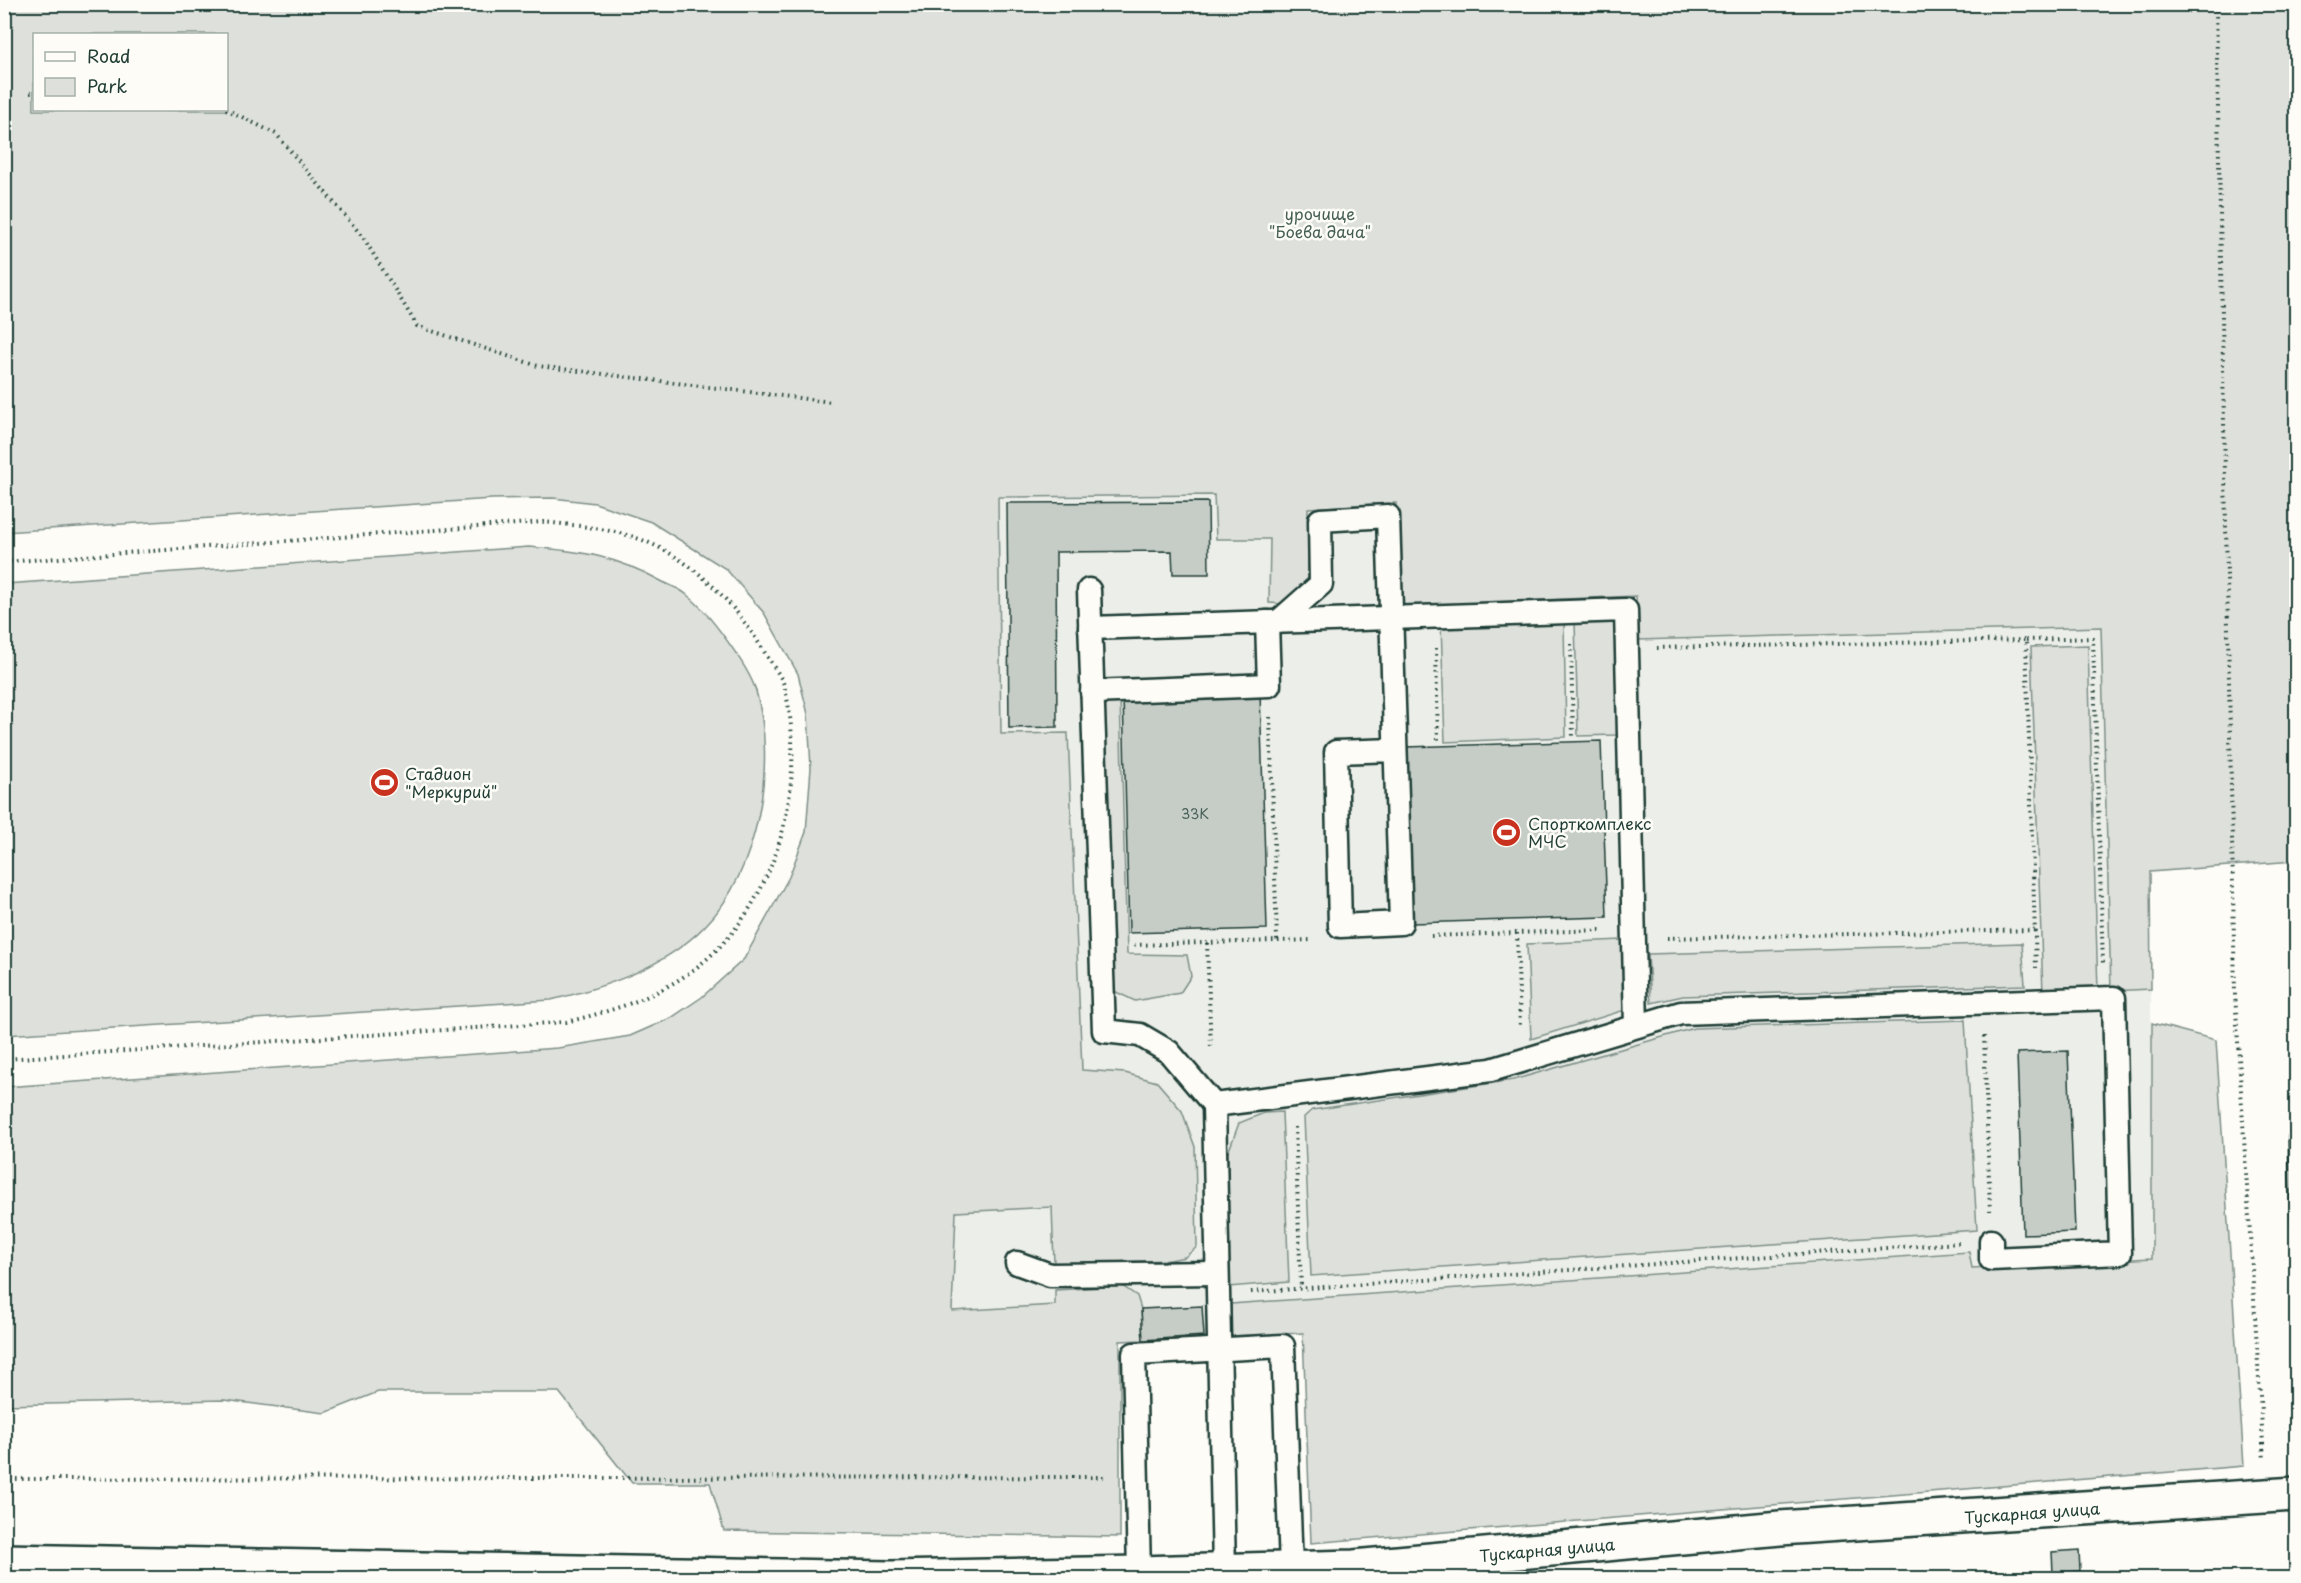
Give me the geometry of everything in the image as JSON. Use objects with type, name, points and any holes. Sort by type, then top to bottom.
[{"type":"street","name":"Тускарная улица","points":[[4,1561],[890,1578],[1139,1574],[1354,1567],[1780,1528],[2282,1495]]},
{"type":"lane","points":[[1092,692],[1269,685],[1273,622],[1321,584],[1320,520],[1388,516],[1401,923],[1340,926],[1336,752],[1395,750]]},
{"type":"lane","points":[[1089,590],[1104,1031],[1140,1035],[1169,1052],[1214,1105],[1224,1570]]},
{"type":"lane","points":[[1090,628],[1626,610],[1636,1026]]},
{"type":"lane","points":[[1214,1105],[1491,1070],[1681,1013],[2114,998],[2120,1253],[1991,1259],[1991,1241]]},
{"type":"lane","points":[[1017,1263],[1050,1275],[1217,1284]]},
{"type":"lane","points":[[1139,1574],[1134,1354],[1283,1346],[1291,1568]]},
{"type":"path","points":[[2216,4],[2235,994],[2282,1495]]},
{"type":"path","points":[[228,110],[276,134],[363,237],[417,326],[538,366],[831,402]]},
{"type":"path","points":[[4,562],[543,522],[601,529],[657,547],[712,584],[748,624],[783,683],[794,753],[788,809],[772,863],[752,904],[703,962],[666,988],[622,1008],[566,1022],[4,1059]]},
{"type":"path","points":[[1570,612],[1573,740]]},
{"type":"path","points":[[1435,616],[1438,743]]},
{"type":"path","points":[[1627,648],[2093,638],[2104,998]]},
{"type":"path","points":[[2026,640],[2037,1000]]},
{"type":"path","points":[[1269,685],[1277,941]]},
{"type":"path","points":[[1634,938],[2035,930]]},
{"type":"path","points":[[1517,933],[1521,1061]]},
{"type":"path","points":[[1206,943],[1214,1105]]},
{"type":"path","points":[[1217,1284],[1301,1288],[1991,1241],[1983,1002]]},
{"type":"path","points":[[1294,1095],[1301,1288]]},
{"type":"path","points":[[4,1479],[1137,1477]]},
{"type":"shaded area","points":[[2127,370],[2150,872],[2153,1277],[1303,1333],[913,1352],[964,470]]},
{"type":"green space","name":"урочище \"Боева дача\"","points":[[5,5],[2296,5],[2296,861],[2150,872],[2151,989],[2111,991],[2101,627],[1638,640],[1636,596],[1401,606],[1396,503],[1308,508],[1308,579],[1285,604],[1269,603],[1270,539],[1216,539],[1214,495],[998,497],[1001,734],[1068,733],[1082,1070],[1125,1073],[1157,1082],[1182,1111],[1195,1147],[1197,1247],[1185,1257],[1170,1260],[1054,1264],[1052,1207],[956,1212],[952,1311],[1055,1305],[1055,1290],[1122,1286],[1137,1296],[1141,1309],[1143,1340],[1120,1341],[1120,1537],[724,1531],[710,1483],[632,1483],[559,1392],[378,1392],[325,1413],[224,1400],[5,1405],[5,1087],[558,1048],[630,1036],[671,1018],[702,997],[744,959],[789,877],[806,832],[811,768],[808,714],[798,674],[764,613],[726,569],[651,522],[595,503],[553,498],[492,499],[5,532]]},
{"type":"green space","name":"Стадион \"Меркурий\"","points":[[529,547],[566,550],[598,556],[630,566],[682,591],[716,626],[752,681],[762,720],[764,750],[759,815],[739,876],[724,903],[689,941],[633,974],[592,989],[551,1000],[5,1035],[5,584]]},
{"type":"green space","points":[[1615,618],[1617,735],[1578,736],[1575,621]]},
{"type":"green space","points":[[1564,622],[1566,737],[1445,742],[1441,625]]},
{"type":"green space","points":[[2088,645],[2098,992],[2043,994],[2031,647]]},
{"type":"green space","points":[[1120,697],[1127,954],[1187,955],[1191,976],[1180,993],[1135,1001],[1116,992],[1107,970],[1099,698]]},
{"type":"green space","points":[[1623,940],[1625,1010],[1531,1039],[1527,944]]},
{"type":"green space","points":[[2022,943],[2025,985],[1683,996],[1651,1003],[1648,954]]},
{"type":"green space","points":[[1965,1020],[1977,1230],[1311,1276],[1304,1117],[1312,1110],[1513,1080],[1694,1028]]},
{"type":"green space","points":[[2152,1023],[2216,1040],[2244,1466],[1311,1543],[1303,1333],[1231,1336],[1231,1304],[1969,1252],[1972,1268],[2152,1258]]},
{"type":"green space","points":[[1282,1112],[1289,1282],[1229,1287],[1228,1153],[1239,1123],[1264,1113]]},
{"type":"building","points":[[1208,502],[1209,574],[1173,574],[1172,551],[1056,552],[1057,727],[1009,728],[1007,503]]},
{"type":"building","points":[[1260,692],[1267,929],[1129,933],[1123,696]]},
{"type":"building","name":"Спорткомплекс МЧС","points":[[1601,741],[1607,917],[1413,923],[1407,747]]},
{"type":"building","points":[[2068,1051],[2075,1232],[2023,1234],[2017,1053]]},
{"type":"building","points":[[2296,1135],[2296,1402],[2288,1136]]},
{"type":"building","points":[[1202,1306],[1204,1336],[1143,1340],[1141,1309]]},
{"type":"building","points":[[2079,1550],[2080,1571],[2053,1573],[2052,1552]]},
{"type":"place","name":"Стадион \"Меркурий\"","points":[[384,782]]},
{"type":"place","name":"Спорткомплекс МЧС","points":[[1507,832]]}]
